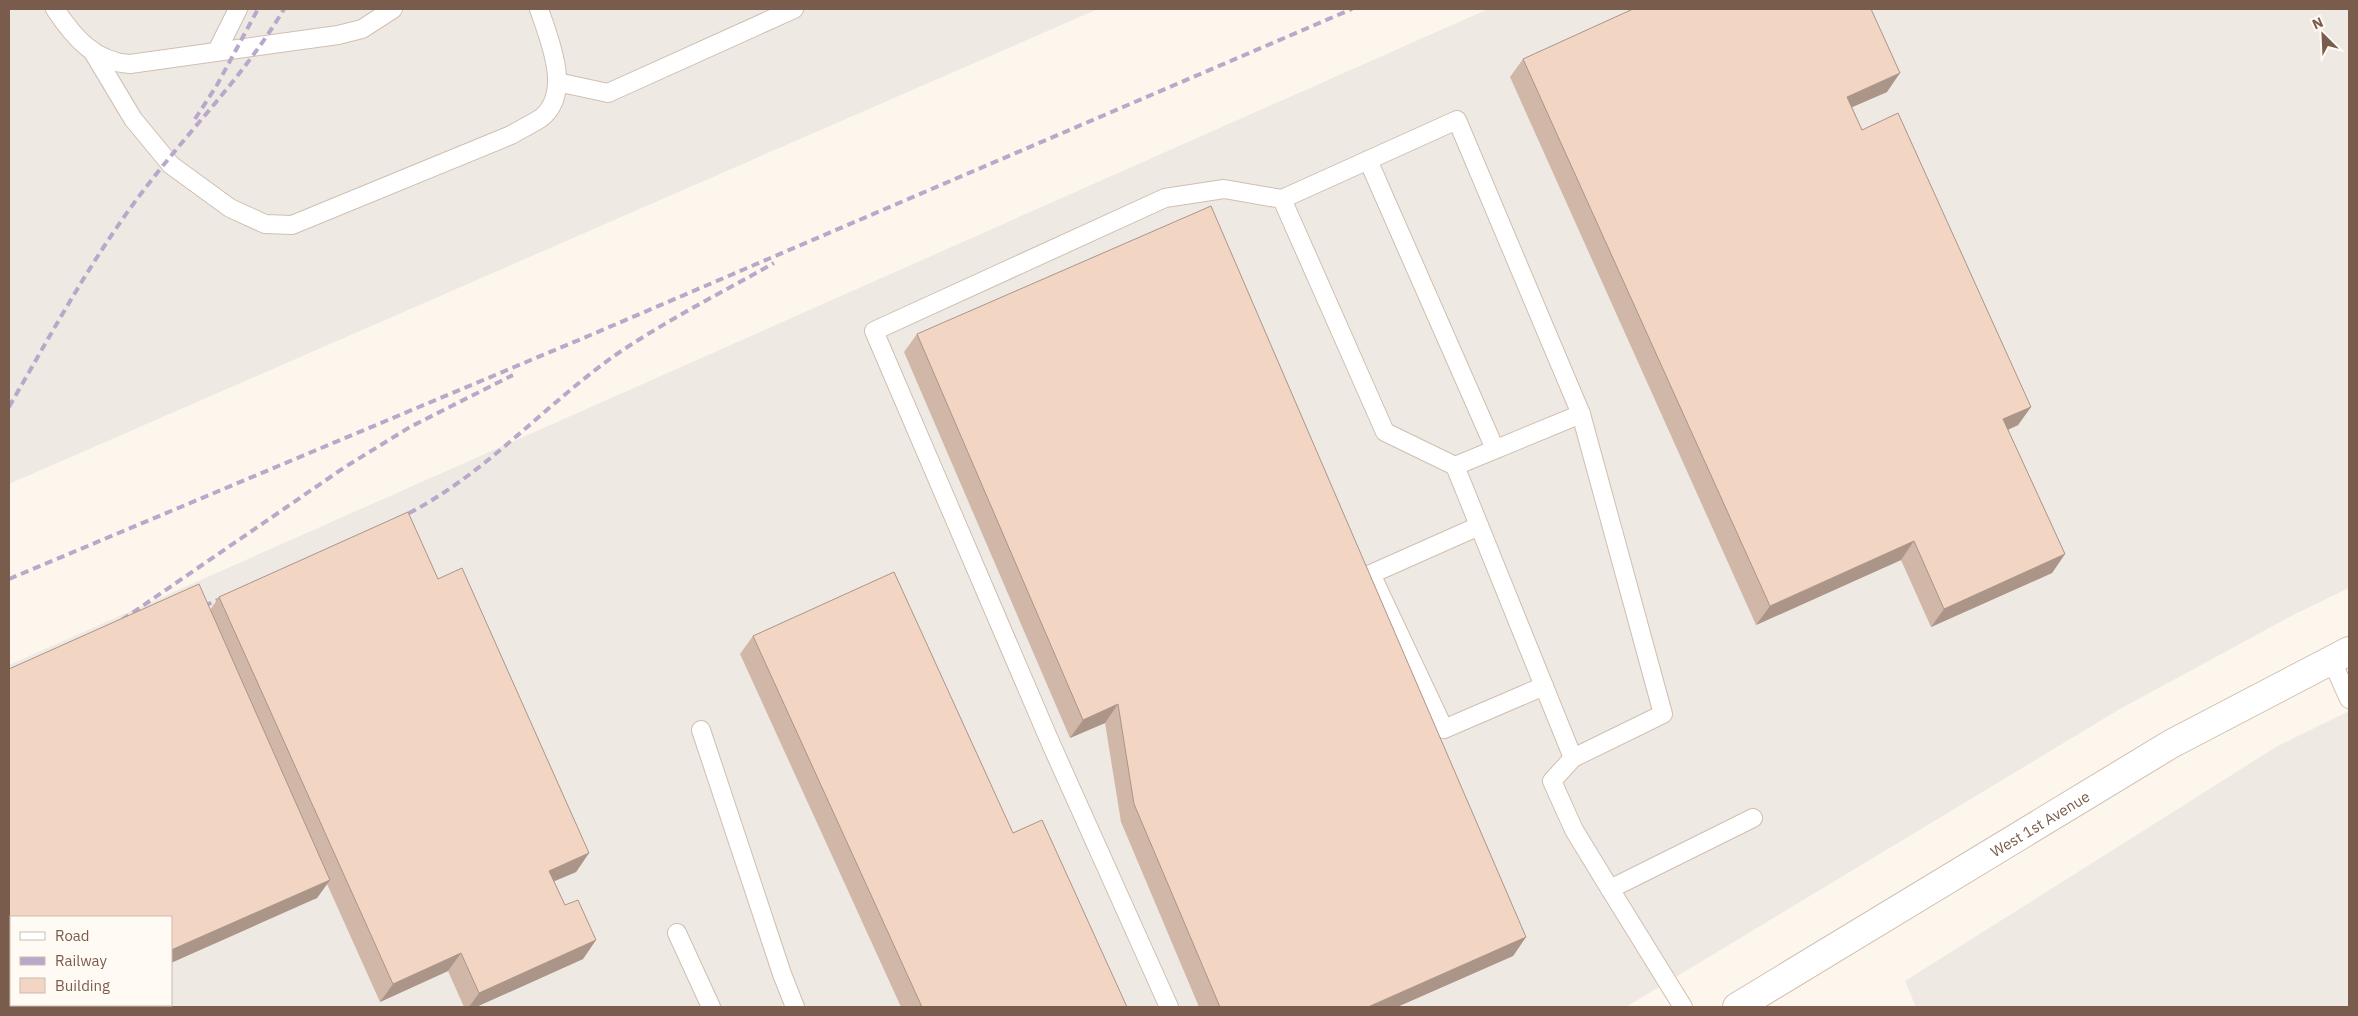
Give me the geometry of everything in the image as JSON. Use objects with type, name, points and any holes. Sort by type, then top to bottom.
[{"type":"street","name":"West 1st Avenue","points":[[1737,1007],[2171,744],[2340,655]]},
{"type":"lane","points":[[55,9],[72,34],[93,52],[114,63],[130,64],[338,35],[362,29],[393,9]]},
{"type":"lane","points":[[217,51],[238,9]]},
{"type":"lane","points":[[93,52],[133,119],[171,165],[230,208],[265,224],[292,225],[511,135],[542,117],[554,101],[557,82],[551,44],[539,9]]},
{"type":"lane","points":[[557,82],[608,93],[794,9]]},
{"type":"lane","points":[[1169,1007],[1047,735],[874,331],[1165,198],[1224,189],[1282,199],[1457,120],[1581,414],[1663,714],[1573,758],[1552,781],[1574,830],[1683,1007]]},
{"type":"lane","points":[[1368,160],[1495,449]]},
{"type":"lane","points":[[1282,199],[1385,432],[1455,466],[1573,758]]},
{"type":"lane","points":[[1455,466],[1581,414]]},
{"type":"lane","points":[[1479,526],[1371,574],[1444,729],[1544,686]]},
{"type":"lane","points":[[2340,655],[2349,699]]},
{"type":"lane","points":[[702,730],[782,974],[795,1007]]},
{"type":"lane","points":[[1610,889],[1753,818]]},
{"type":"lane","points":[[677,933],[711,1007]]},
{"type":"shaded area","points":[[9,9],[1098,9],[9,484]]},
{"type":"shaded area","points":[[1488,9],[2349,9],[2349,588],[2291,616],[2120,709],[1626,1007],[9,1007],[9,665]]},
{"type":"shaded area","points":[[2349,711],[2349,1007],[1916,1007],[1905,981],[2276,747]]},
{"type":"building","points":[[1633,9],[1871,9],[1900,73],[1847,97],[1862,130],[1898,113],[2031,407],[2003,419],[2065,554],[1944,609],[1914,541],[1770,606],[1523,59]]},
{"type":"building","points":[[1211,206],[1526,937],[1368,1007],[1220,1007],[1134,804],[1118,704],[1083,720],[917,334]]},
{"type":"building","points":[[408,512],[438,579],[462,568],[589,853],[549,871],[565,905],[578,900],[596,940],[479,993],[461,953],[393,984],[219,597]]},
{"type":"building","points":[[894,572],[1013,833],[1042,820],[1127,1007],[922,1007],[753,636]]},
{"type":"building","points":[[199,584],[330,880],[172,950],[172,916],[10,916],[10,1006],[126,1007],[9,1007],[9,669]]},
{"type":"railway","points":[[195,119],[217,85],[258,9]]},
{"type":"railway","points":[[9,407],[75,292],[111,236],[150,182],[237,77],[284,9]]},
{"type":"railway","points":[[9,579],[593,334],[1352,9]]},
{"type":"railway","points":[[397,519],[455,485],[509,443],[587,376],[633,343],[774,263]]},
{"type":"railway","points":[[122,620],[345,467],[410,427],[513,375]]},
{"type":"railway","points":[[204,606],[231,594]]}]
